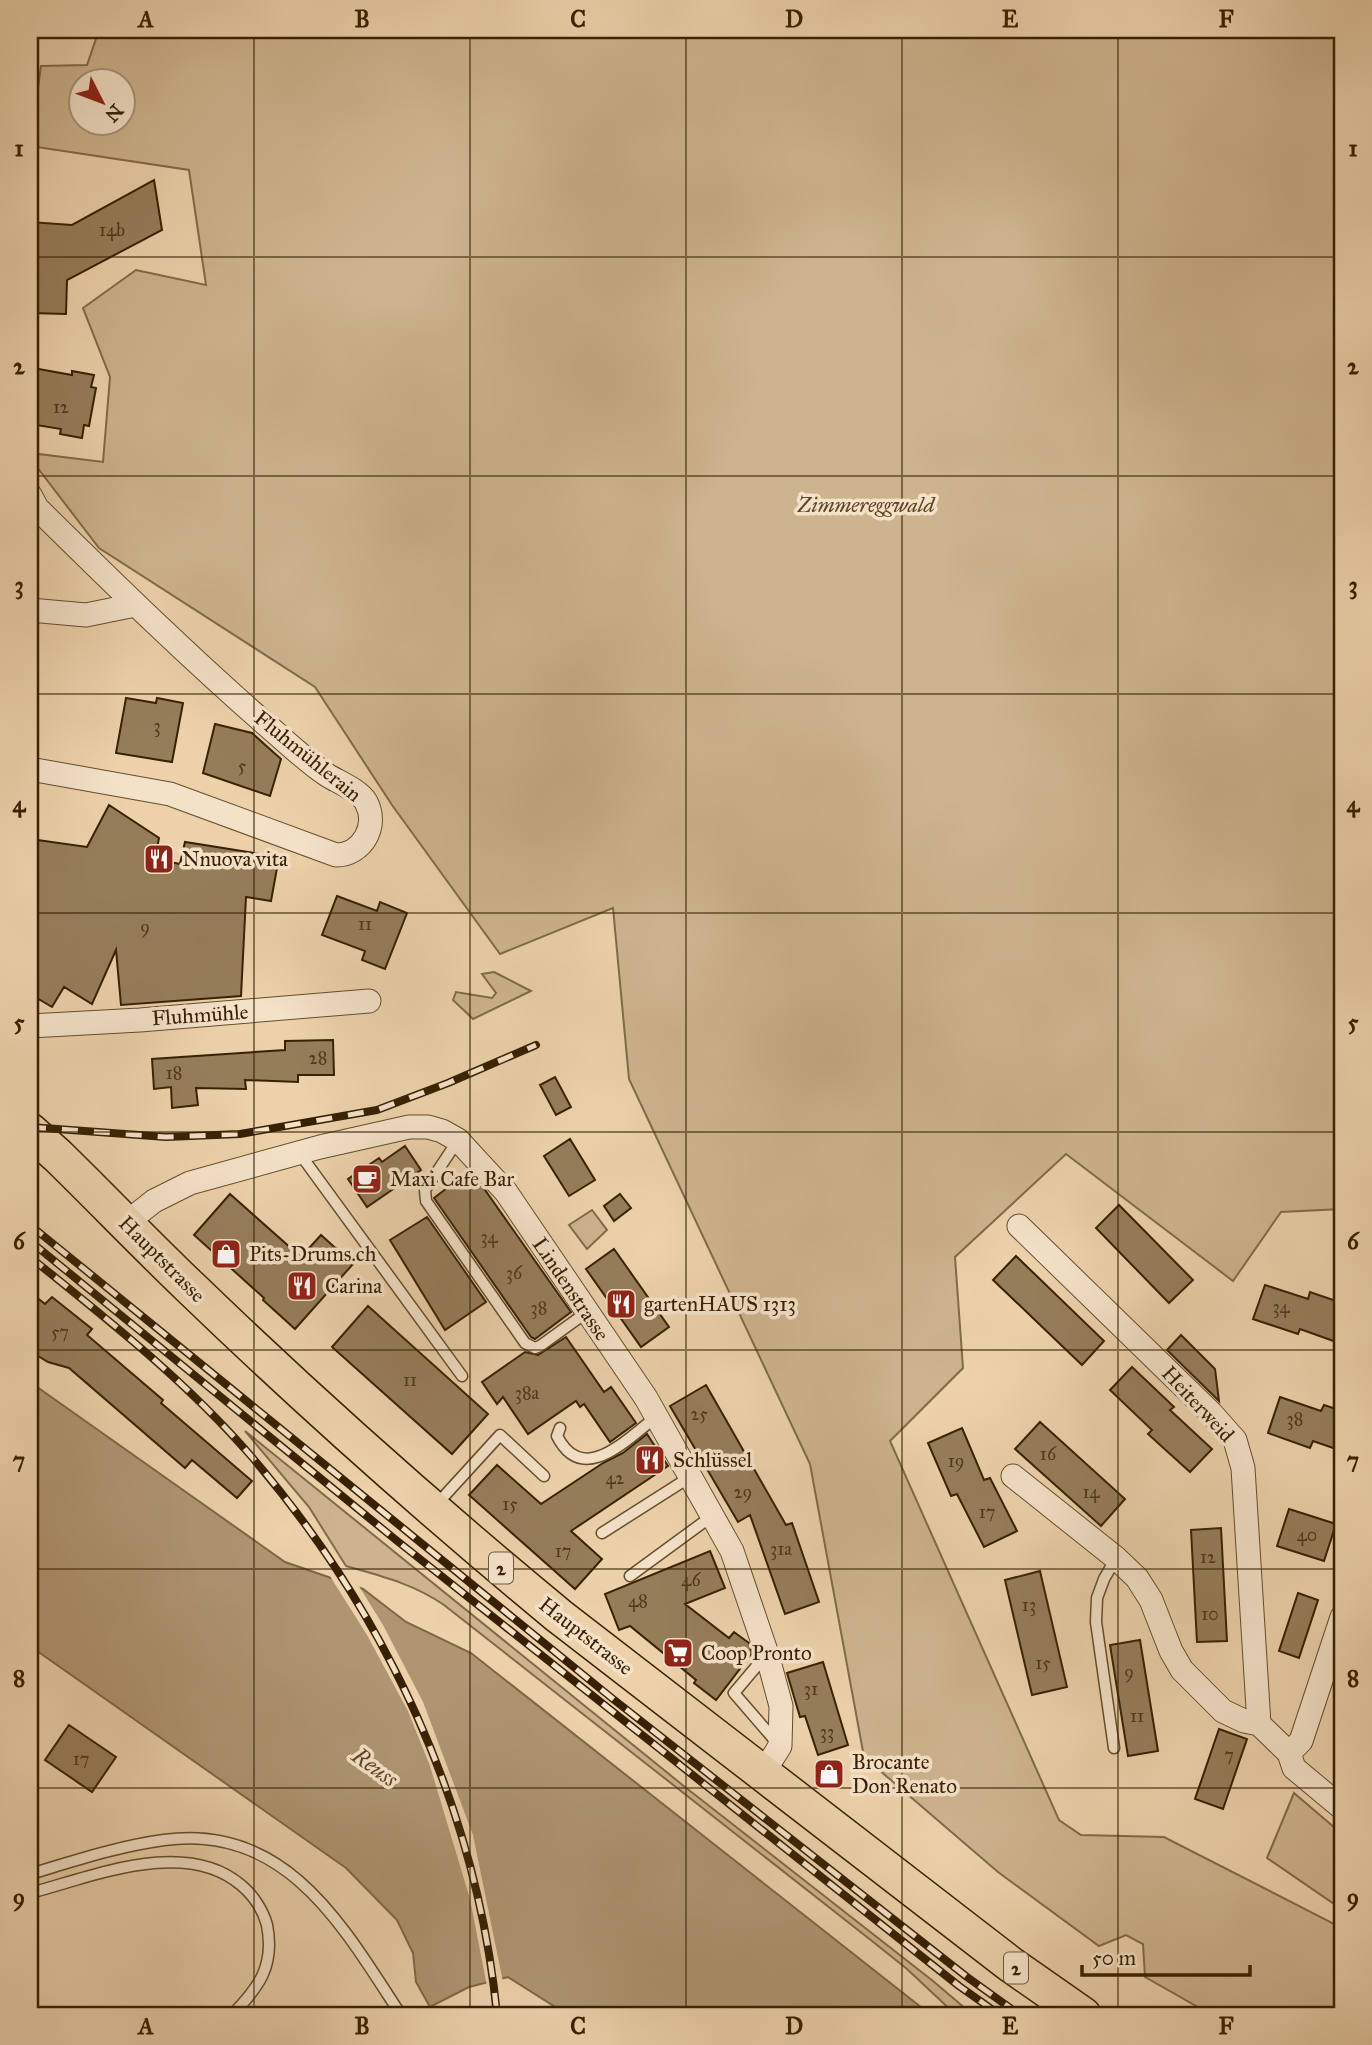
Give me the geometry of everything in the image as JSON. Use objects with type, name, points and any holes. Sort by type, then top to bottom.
[{"type":"main road","name":"Hauptstrasse","points":[[30,1131],[223,1318],[433,1509],[559,1616],[771,1759],[1010,1964],[1083,2015]]},
{"type":"street","name":"Fluhmühlerain","points":[[30,495],[37,508],[135,605],[276,733],[325,773],[360,796],[366,802],[371,820],[367,837],[352,852],[335,855],[170,794],[30,769]]},
{"type":"street","points":[[30,610],[86,615],[135,605]]},
{"type":"street","name":"Fluhmühle","points":[[30,1026],[140,1020],[369,1001]]},
{"type":"street","name":"Lindenstrasse","points":[[126,1223],[154,1201],[190,1183],[310,1151],[409,1127],[428,1127],[458,1140],[506,1192],[587,1312],[656,1417],[732,1551],[767,1654],[780,1706],[771,1759]]},
{"type":"street","name":"Heiterweid","points":[[1019,1226],[1211,1413],[1235,1440],[1243,1468],[1259,1724]]},
{"type":"street","points":[[1013,1476],[1116,1558],[1136,1578],[1151,1600],[1182,1671],[1223,1711],[1244,1721],[1259,1724],[1289,1753],[1294,1768],[1342,1808]]},
{"type":"street","points":[[1289,1753],[1301,1741],[1342,1618]]},
{"type":"lane","points":[[458,1140],[425,1189],[426,1201],[525,1343],[535,1348],[540,1346],[587,1312]]},
{"type":"lane","points":[[310,1151],[463,1376]]},
{"type":"lane","points":[[560,1428],[557,1436],[563,1447],[576,1458],[590,1460],[605,1454],[656,1417]]},
{"type":"lane","points":[[433,1509],[500,1435],[544,1476]]},
{"type":"lane","points":[[602,1533],[691,1478]]},
{"type":"lane","points":[[630,1576],[712,1516]]},
{"type":"lane","points":[[1114,1748],[1096,1622],[1097,1598],[1116,1558]]},
{"type":"lane","points":[[767,1654],[734,1693],[771,1759]]},
{"type":"lane","points":[[30,1874],[103,1853],[165,1840],[199,1838],[250,1849],[292,1874],[312,1891],[349,1936],[401,2015]]},
{"type":"lane","points":[[30,1893],[134,1865],[175,1862],[197,1864],[219,1871],[249,1892],[266,1922],[268,1961],[262,1979],[232,2015]]},
{"type":"green space","name":"Zimmereggwald","points":[[99,30],[1342,30],[1342,1209],[1281,1212],[1233,1281],[1066,1154],[955,1257],[963,1368],[890,1441],[1059,1820],[1081,1835],[1164,1837],[1342,1928],[1342,2015],[1212,2015],[1145,1977],[1143,1944],[1126,1935],[1099,1946],[998,1872],[864,1757],[810,1464],[629,1079],[613,908],[500,954],[392,805],[315,687],[99,548],[30,458],[30,453],[103,462],[110,377],[83,308],[136,270],[206,285],[189,170],[30,146],[41,66],[87,65]]},
{"type":"green space","points":[[494,972],[531,991],[473,1019],[453,1000],[456,992],[492,998],[496,993],[482,974]]},
{"type":"green space","points":[[592,1210],[607,1230],[587,1249],[569,1225]]},
{"type":"green space","points":[[245,1431],[685,1787],[973,2015],[956,2015],[907,1969],[444,1605],[409,1586],[346,1566],[309,1507]]},
{"type":"green space","points":[[1294,1793],[1342,1834],[1340,1908],[1267,1858]]},
{"type":"water","name":"Reuss","points":[[30,1382],[285,1562],[363,1589],[406,1622],[471,1653],[931,2015],[568,2015],[508,1977],[469,1987],[430,2007],[416,1982],[413,1953],[397,1920],[346,1868],[30,1646]]},
{"type":"pier","points":[[328,1573],[357,1583],[383,1625],[423,1702],[473,1835],[503,1982],[487,1986],[470,1899],[430,1766],[408,1711],[367,1635]]},
{"type":"building","points":[[154,180],[162,230],[67,280],[66,314],[30,313],[30,222],[72,225]]},
{"type":"building","points":[[33,368],[72,375],[72,371],[94,375],[91,387],[96,388],[89,426],[84,425],[82,438],[60,434],[61,429],[30,424]]},
{"type":"building","points":[[126,698],[156,703],[157,698],[183,703],[172,762],[116,753]]},
{"type":"building","points":[[215,724],[252,733],[281,759],[270,796],[203,773]]},
{"type":"building","points":[[109,805],[159,838],[155,859],[180,864],[185,842],[279,857],[271,901],[246,897],[241,996],[121,1005],[116,950],[92,1004],[64,987],[52,1007],[30,994],[30,839],[87,847]]},
{"type":"building","points":[[337,896],[377,911],[380,902],[407,913],[385,969],[362,960],[365,951],[322,935]]},
{"type":"building","points":[[333,1040],[334,1075],[298,1075],[298,1082],[245,1080],[246,1089],[196,1088],[198,1105],[172,1108],[171,1087],[154,1089],[152,1059],[285,1050],[285,1041]]},
{"type":"building","points":[[555,1077],[571,1107],[556,1115],[540,1085]]},
{"type":"building","points":[[570,1139],[595,1180],[569,1196],[544,1156]]},
{"type":"building","points":[[405,1146],[421,1170],[367,1207],[348,1179],[379,1158],[382,1162]]},
{"type":"building","points":[[468,1172],[485,1190],[571,1312],[535,1339],[434,1198]]},
{"type":"building","points":[[230,1194],[301,1257],[321,1235],[353,1264],[295,1329],[194,1235]]},
{"type":"building","points":[[620,1194],[631,1208],[614,1221],[604,1206]]},
{"type":"building","points":[[1119,1205],[1193,1280],[1169,1303],[1096,1228]]},
{"type":"building","points":[[427,1217],[486,1302],[445,1330],[390,1240]]},
{"type":"building","points":[[614,1249],[669,1327],[641,1347],[586,1269]]},
{"type":"building","points":[[1016,1256],[1104,1341],[1082,1365],[993,1280]]},
{"type":"building","points":[[1265,1285],[1308,1299],[1310,1292],[1342,1303],[1342,1344],[1300,1329],[1298,1334],[1253,1319]]},
{"type":"building","points":[[30,1292],[45,1304],[52,1297],[92,1329],[87,1335],[252,1481],[237,1498],[192,1460],[185,1468],[69,1368],[48,1362],[30,1351]]},
{"type":"building","points":[[368,1306],[488,1414],[452,1454],[332,1347]]},
{"type":"building","points":[[1181,1335],[1215,1369],[1219,1401],[1167,1350]]},
{"type":"building","points":[[566,1337],[604,1392],[611,1387],[636,1423],[610,1442],[584,1404],[580,1407],[576,1401],[528,1434],[503,1397],[497,1404],[482,1382],[525,1352],[538,1355]]},
{"type":"building","points":[[1132,1367],[1174,1407],[1170,1410],[1212,1449],[1190,1472],[1148,1434],[1152,1430],[1110,1390]]},
{"type":"building","points":[[706,1385],[786,1525],[792,1523],[819,1602],[785,1614],[750,1515],[738,1522],[670,1406]]},
{"type":"building","points":[[1280,1397],[1321,1411],[1324,1405],[1342,1411],[1342,1451],[1313,1441],[1310,1448],[1268,1433]]},
{"type":"building","points":[[1040,1422],[1125,1499],[1101,1526],[1015,1449]]},
{"type":"building","points":[[962,1428],[984,1480],[990,1478],[1017,1531],[984,1547],[957,1494],[951,1496],[928,1443]]},
{"type":"building","points":[[647,1434],[668,1466],[571,1531],[602,1559],[575,1589],[469,1495],[497,1465],[541,1504],[623,1453]]},
{"type":"building","points":[[1289,1509],[1336,1524],[1324,1561],[1277,1546]]},
{"type":"building","points":[[1221,1528],[1227,1641],[1197,1642],[1191,1530]]},
{"type":"building","points":[[710,1551],[725,1588],[685,1604],[729,1638],[734,1632],[749,1643],[752,1653],[716,1700],[694,1683],[696,1680],[630,1626],[619,1630],[605,1594]]},
{"type":"building","points":[[1040,1571],[1067,1687],[1032,1695],[1005,1580]]},
{"type":"building","points":[[1298,1593],[1318,1600],[1299,1658],[1279,1651]]},
{"type":"building","points":[[1140,1640],[1158,1751],[1128,1756],[1110,1645]]},
{"type":"building","points":[[823,1662],[848,1745],[818,1755],[805,1716],[800,1717],[787,1673]]},
{"type":"building","points":[[69,1725],[116,1757],[92,1792],[45,1760]]},
{"type":"building","points":[[1219,1729],[1247,1739],[1223,1809],[1195,1799]]},
{"type":"railway","points":[[30,1127],[166,1137],[240,1134],[377,1110],[536,1045]]},
{"type":"railway","points":[[30,1225],[613,1699],[967,1977],[1020,2015]]},
{"type":"railway","points":[[30,1241],[396,1540],[959,1986],[1000,2015]]},
{"type":"railway","points":[[30,1257],[173,1376],[226,1428],[300,1517],[344,1580],[383,1647],[417,1717],[446,1789],[469,1862],[486,1938],[497,2015]]},
{"type":"place","name":"Nnuova vita","points":[[159,859]]},
{"type":"place","name":"Maxi Cafe Bar","points":[[367,1179]]},
{"type":"place","name":"Pits-Drums.ch","points":[[226,1254]]},
{"type":"place","name":"Carina","points":[[302,1286]]},
{"type":"place","name":"gartenHAUS 1313","points":[[621,1304]]},
{"type":"place","name":"Schlüssel","points":[[650,1460]]},
{"type":"place","name":"Coop Pronto","points":[[678,1653]]},
{"type":"place","name":"Brocante Don Renato","points":[[829,1774]]}]
